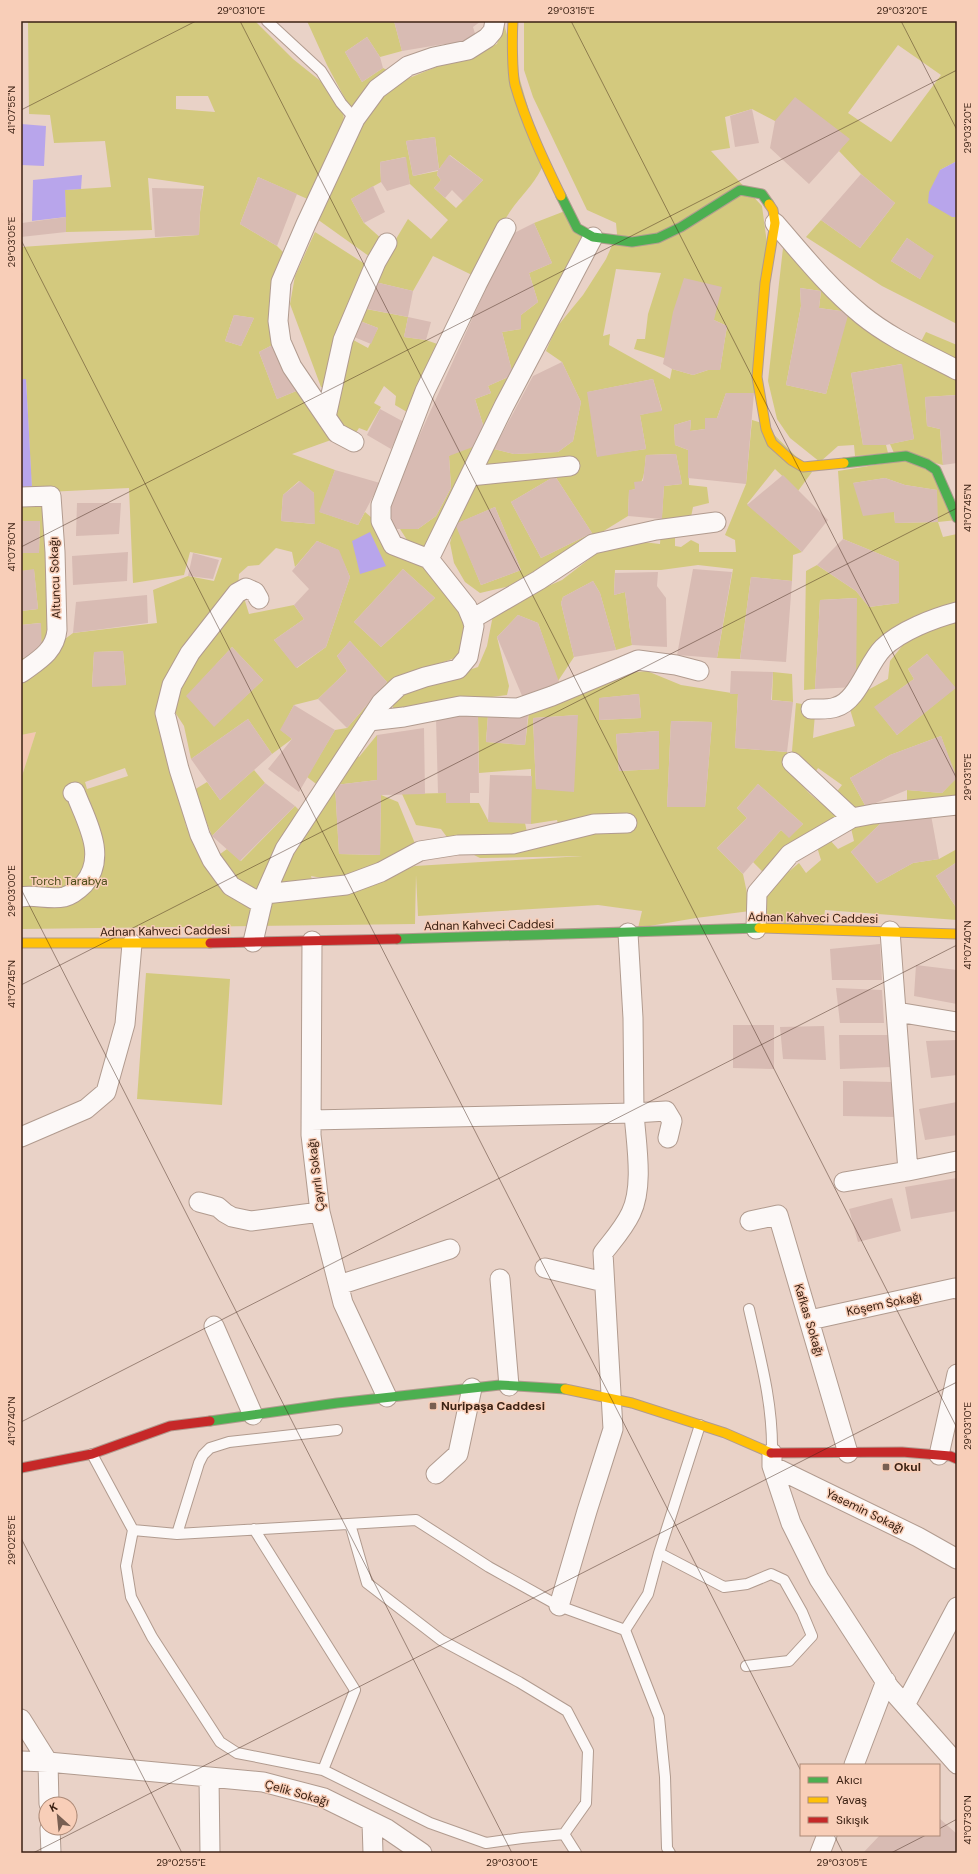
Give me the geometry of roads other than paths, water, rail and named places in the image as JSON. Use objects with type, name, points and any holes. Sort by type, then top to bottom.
[{"type":"street","points":[[354,442],[337,433],[292,368],[281,342],[278,321],[282,282],[306,224],[355,118],[377,89],[408,66],[434,56],[468,50],[487,38],[493,31],[495,21]]},
{"type":"street","points":[[513,21],[512,33],[515,84],[543,158],[576,228],[593,237],[632,242],[658,238],[681,227],[740,190],[762,194],[773,210],[775,223],[766,283],[757,377],[766,429],[772,443],[786,456],[803,467],[906,456],[927,464],[936,470],[957,518]]},
{"type":"street","points":[[775,223],[837,292],[862,315],[893,336],[957,370]]},
{"type":"street","points":[[253,942],[263,899],[285,849],[381,703],[399,686],[425,676],[458,669],[468,657],[472,646],[474,626],[467,607],[429,559],[393,544],[381,521],[381,505],[425,391],[506,228]]},
{"type":"street","points":[[429,559],[504,406],[593,237]]},
{"type":"street","points":[[326,418],[342,340],[376,262],[387,243]]},
{"type":"street","points":[[470,476],[570,466]]},
{"type":"street","name":"Altuncu Sokağı","points":[[21,497],[50,496],[55,552],[57,630],[56,641],[43,657],[21,673]]},
{"type":"street","points":[[472,619],[593,544],[656,530],[716,522]]},
{"type":"street","points":[[259,600],[255,592],[246,588],[237,593],[190,653],[172,685],[165,713],[179,769],[200,835],[212,860],[231,886],[263,899],[346,884],[380,872],[420,852],[458,845],[513,844],[594,824],[627,823]]},
{"type":"street","points":[[811,709],[836,707],[850,698],[882,648],[900,635],[941,616],[957,612]]},
{"type":"street","points":[[369,721],[404,718],[460,706],[518,708],[552,696],[638,660],[676,665],[699,671]]},
{"type":"street","points":[[792,762],[852,818]]},
{"type":"street","points":[[21,897],[26,896],[44,899],[65,897],[78,891],[90,877],[96,858],[96,847],[75,792],[73,793]]},
{"type":"street","points":[[756,928],[757,893],[790,854],[852,818],[873,814],[957,806]]},
{"type":"street","name":"Adnan Kahveci Caddesi","points":[[21,943],[132,944],[312,941],[503,937],[756,928],[957,934]]},
{"type":"street","points":[[890,931],[908,1171]]},
{"type":"street","points":[[559,1606],[613,1429],[603,1253],[627,1222],[636,1199],[638,1176],[634,1113],[634,1018],[628,932]]},
{"type":"street","name":"Çayırlı Sokağı","points":[[312,941],[311,1135],[320,1212],[343,1303],[387,1397]]},
{"type":"street","points":[[21,1137],[86,1109],[106,1092],[125,1024],[132,944]]},
{"type":"street","points":[[897,1012],[957,1022]]},
{"type":"street","points":[[311,1120],[634,1113],[666,1110],[672,1121],[668,1138]]},
{"type":"street","points":[[844,1182],[957,1161]]},
{"type":"street","points":[[199,1202],[218,1207],[232,1217],[251,1221],[320,1212]]},
{"type":"street","name":"Kafkas Sokağı","points":[[750,1221],[778,1215],[848,1453]]},
{"type":"street","points":[[338,1284],[450,1249]]},
{"type":"street","points":[[545,1268],[604,1282]]},
{"type":"street","points":[[500,1279],[509,1386]]},
{"type":"street","name":"Köşem Sokağı","points":[[810,1320],[955,1288],[957,1289]]},
{"type":"street","points":[[214,1326],[253,1415]]},
{"type":"street","points":[[939,1455],[957,1374]]},
{"type":"street","points":[[21,1468],[92,1454],[170,1426],[387,1397],[472,1388],[509,1386],[572,1389],[632,1403],[725,1433],[772,1460],[848,1453],[902,1452],[950,1456],[957,1459]]},
{"type":"street","points":[[436,1474],[458,1454],[472,1388]]},
{"type":"street","points":[[772,1460],[790,1523],[819,1580],[886,1681],[905,1705],[957,1763]]},
{"type":"street","name":"Yasemin Sokağı","points":[[772,1460],[957,1559]]},
{"type":"street","points":[[905,1705],[957,1608]]},
{"type":"street","points":[[854,1764],[886,1681]]},
{"type":"street","points":[[21,1720],[48,1762],[49,1796]]},
{"type":"street","name":"Çelik Sokağı","points":[[21,1761],[48,1762],[263,1782],[324,1798],[387,1829],[422,1853]]},
{"type":"street","points":[[209,1777],[210,1853]]},
{"type":"street","points":[[372,1822],[374,1853]]},
{"type":"street","points":[[50,1836],[51,1853]]},
{"type":"street","points":[[820,1853],[827,1836]]},
{"type":"lane","points":[[267,21],[321,71],[341,103],[355,118]]},
{"type":"lane","points":[[749,1309],[770,1399],[772,1422],[772,1460]]},
{"type":"lane","points":[[625,1630],[648,1594],[659,1553],[700,1425]]},
{"type":"lane","points":[[177,1534],[199,1462],[210,1448],[229,1442],[337,1430]]},
{"type":"lane","points":[[92,1454],[133,1530],[126,1566],[131,1597],[152,1637],[220,1742],[237,1753],[323,1770],[430,1823],[486,1843],[564,1834],[586,1803],[588,1751],[567,1710],[441,1640],[367,1583],[350,1524]]},
{"type":"lane","points":[[133,1530],[177,1534],[416,1520],[489,1567],[559,1606],[625,1630],[659,1717],[665,1778],[667,1848],[670,1853]]},
{"type":"lane","points":[[254,1529],[355,1690],[323,1770]]},
{"type":"lane","points":[[659,1553],[724,1587],[746,1584],[770,1574],[784,1580],[802,1612],[812,1636],[789,1661],[746,1666]]},
{"type":"lane","points":[[564,1834],[576,1853]]},
{"type":"place","name":"Nuripaşa Caddesi","points":[[433,1406]]},
{"type":"place","name":"Okul","points":[[886,1467]]},
{"type":"park label","name":"Torch Tarabya","points":[[69,881]]}]
